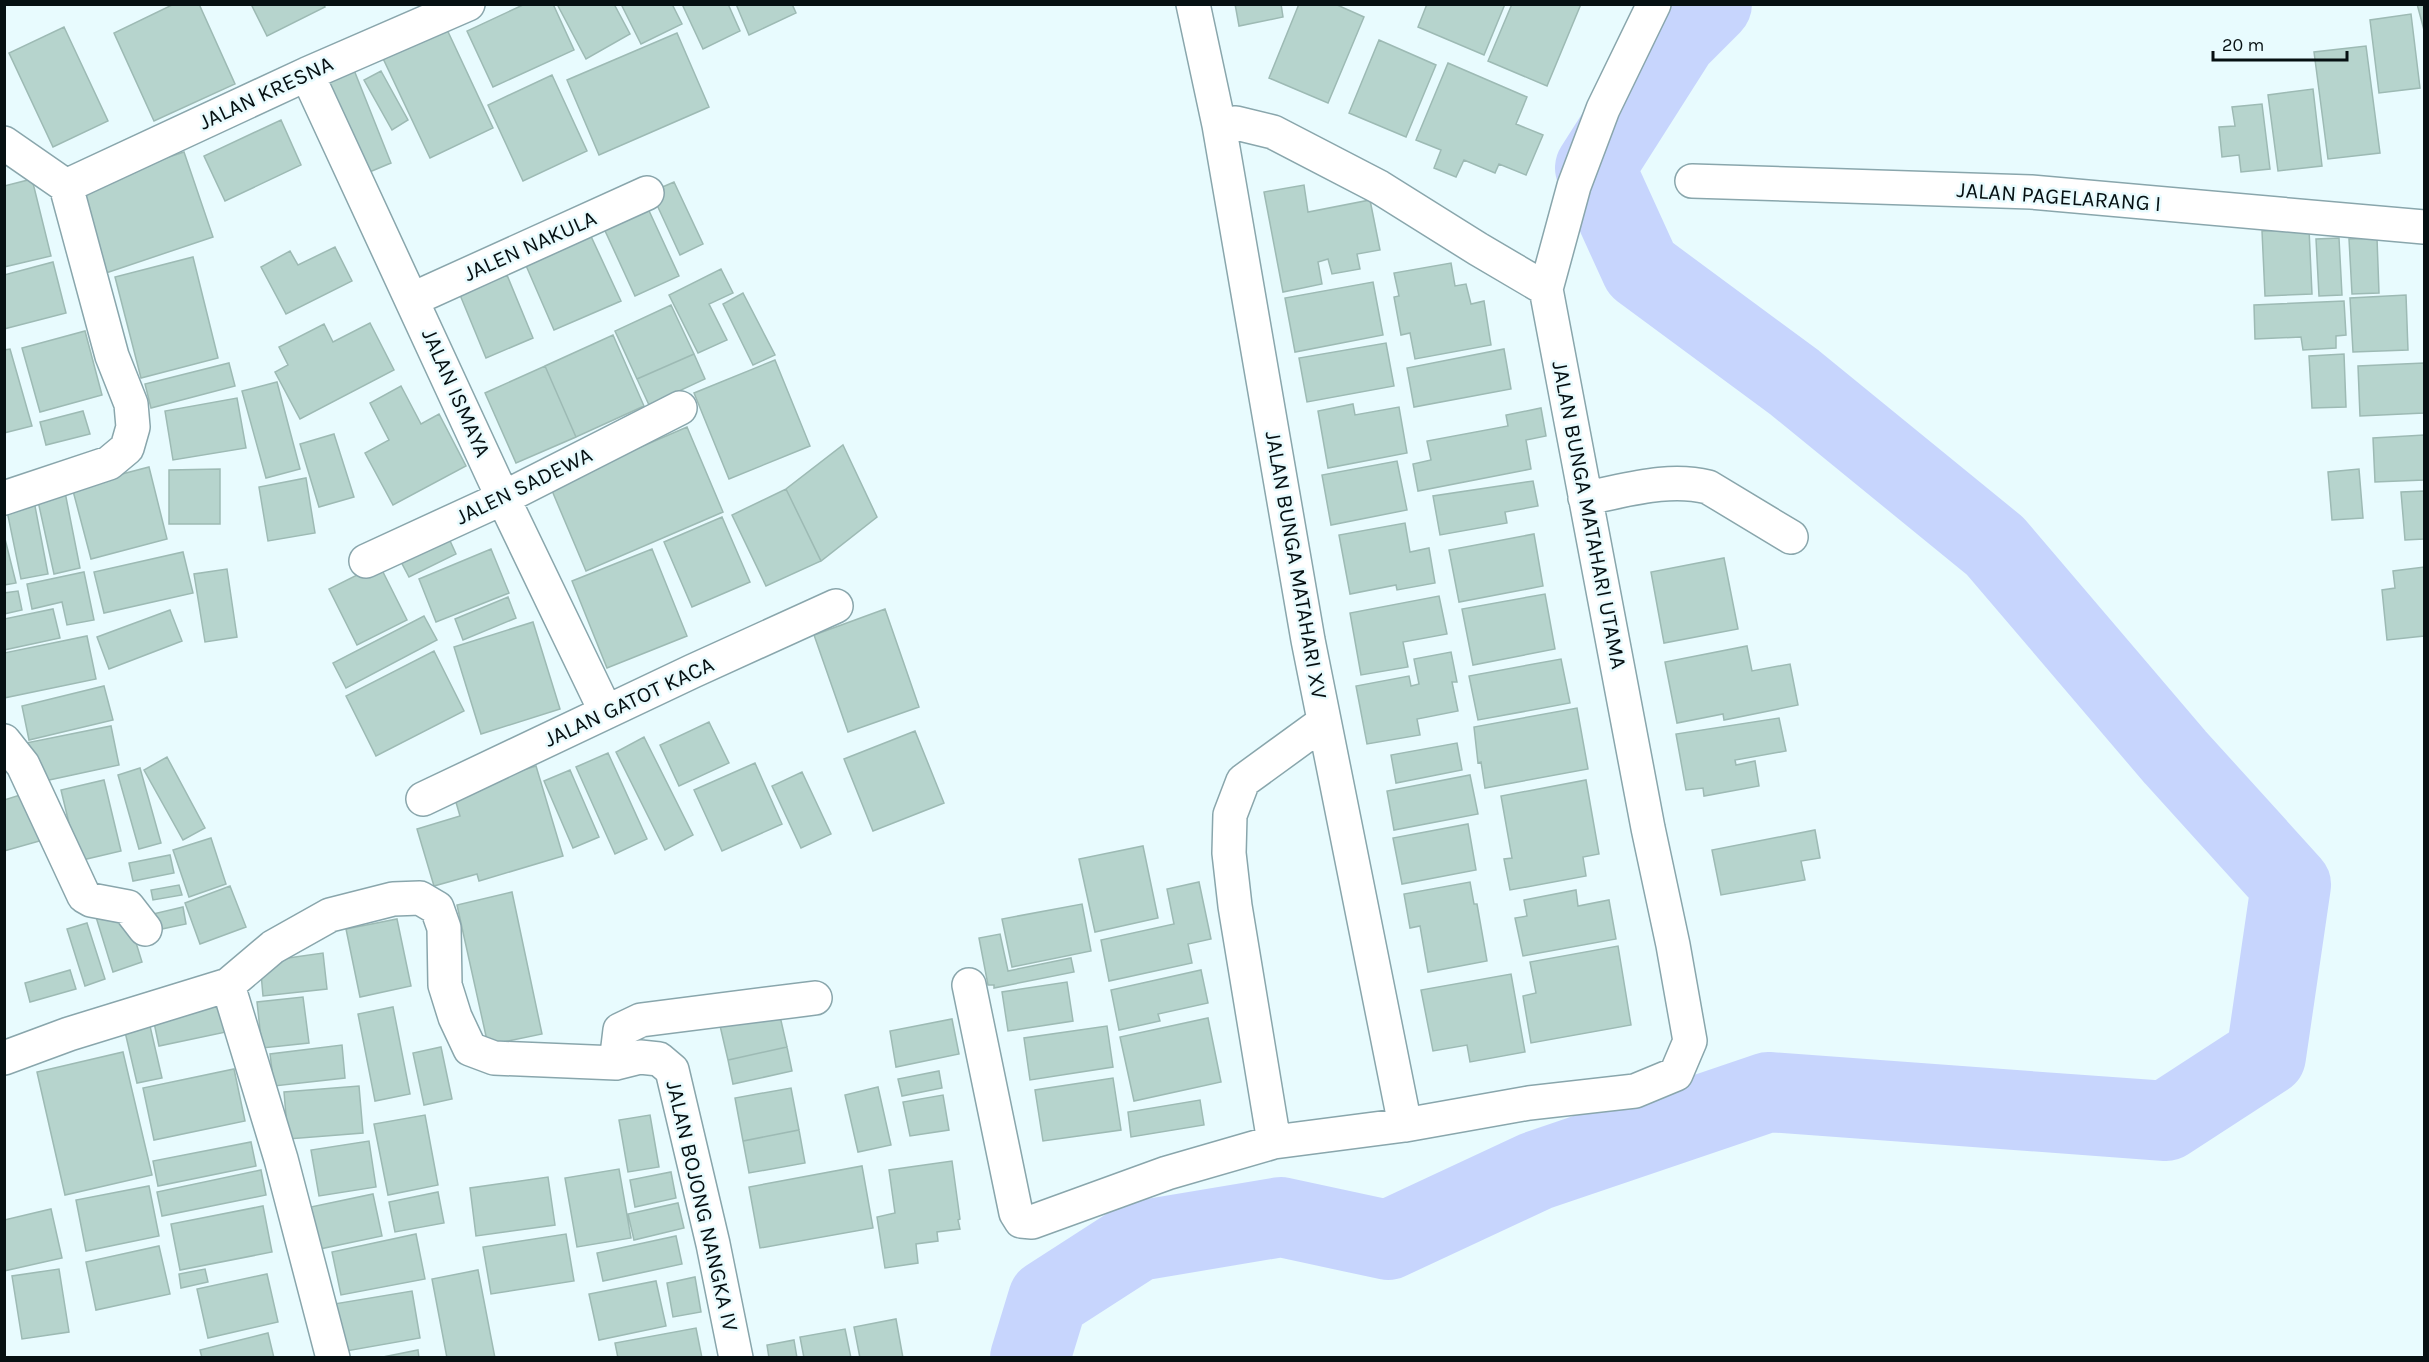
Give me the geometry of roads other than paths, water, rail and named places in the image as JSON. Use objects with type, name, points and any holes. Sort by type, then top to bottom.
[{"type":"street","name":"JALAN KRESNA","points":[[66,186],[307,74],[468,4]]},
{"type":"street","name":"JALAN BUNGA MATAHARI XV","points":[[1193,4],[1218,125],[1324,722],[1405,1125]]},
{"type":"street","name":"JALAN BUNGA MATAHARI UTAMA","points":[[1405,1125],[1529,1103],[1635,1091],[1676,1074],[1690,1041],[1546,289],[1574,186],[1603,109],[1654,4]]},
{"type":"street","name":"JALAN ISMAYA","points":[[307,74],[413,299],[503,498],[606,712]]},
{"type":"street","points":[[1218,125],[1236,123],[1273,132],[1379,187],[1546,289]]},
{"type":"street","points":[[4,498],[109,463],[127,448],[133,427],[131,404],[112,356],[66,186],[11,155]]},
{"type":"street","name":"JALAN PAGELARANG I","points":[[1692,181],[2031,192],[2424,227]]},
{"type":"street","name":"JALEN NAKULA","points":[[413,299],[647,193]]},
{"type":"street","name":"JALEN SADEWA","points":[[366,561],[503,498],[680,408]]},
{"type":"street","points":[[1585,498],[1672,482],[1693,483],[1708,487],[1791,537]]},
{"type":"street","name":"JALAN GATOT KACA","points":[[423,799],[836,606]]},
{"type":"street","points":[[1274,1142],[1235,906],[1228,853],[1230,815],[1243,781],[1324,722]]},
{"type":"street","points":[[4,741],[23,765],[84,896],[92,900],[128,907],[145,929]]},
{"type":"street","name":"JALAN BOJONG NANGKA IV","points":[[4,1058],[69,1034],[228,985],[273,947],[330,915],[393,899],[420,898],[437,908],[444,928],[445,985],[455,1017],[471,1049],[494,1058],[616,1063],[640,1057],[659,1059],[672,1070],[711,1233],[736,1358]]},
{"type":"street","points":[[228,985],[281,1159],[333,1358]]},
{"type":"street","points":[[969,985],[1016,1213],[1021,1221],[1032,1222],[1167,1173],[1274,1142],[1405,1125]]},
{"type":"street","points":[[616,1063],[620,1030],[641,1020],[815,998]]},
{"type":"waterway","points":[[1030,1358],[1048,1299],[1138,1241],[1281,1217],[1388,1240],[1536,1171],[1768,1092],[2166,1121],[2266,1056],[2291,885],[2175,757],[1995,546],[1794,382],[1641,269],[1595,168],[1677,39],[1712,4]]}]
